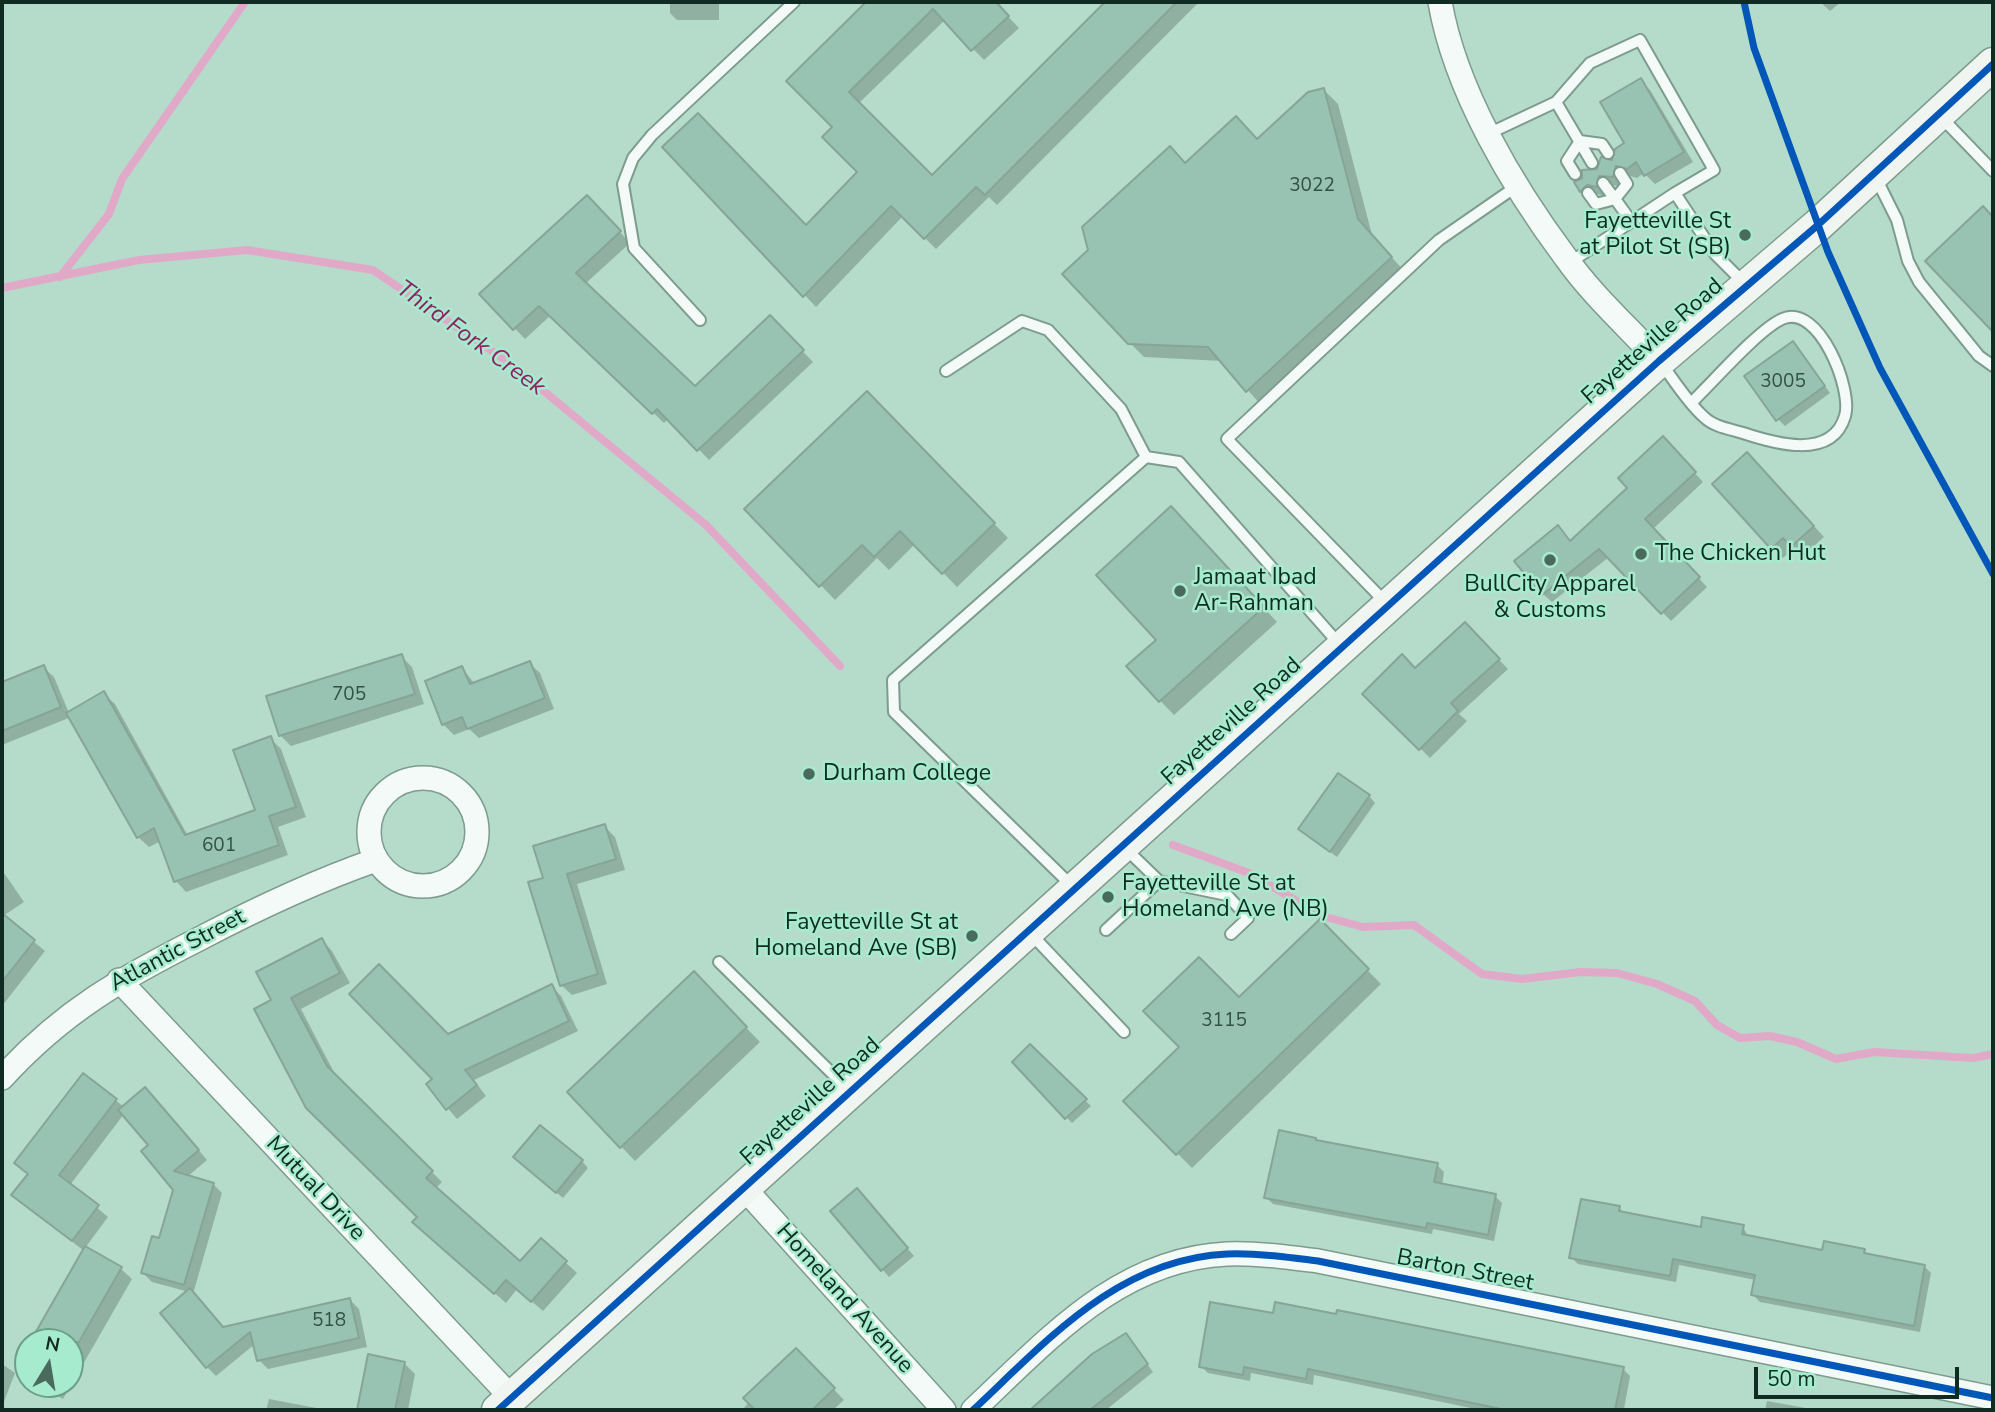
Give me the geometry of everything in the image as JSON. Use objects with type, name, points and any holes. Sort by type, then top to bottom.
[{"type":"main road","name":"Fayetteville Road","points":[[505,1404],[1659,361],[1874,174],[1993,65]]},
{"type":"street","points":[[1440,2],[1466,88],[1517,186],[1569,263],[1659,361]]},
{"type":"street","points":[[422,777],[450,784],[471,803],[479,831],[471,858],[452,878],[424,887],[397,879],[376,860],[368,832],[375,805],[395,785],[422,777]]},
{"type":"street","name":"Atlantic Street","points":[[2,1078],[55,1026],[119,980],[242,916],[324,878],[376,860]]},
{"type":"street","name":"Mutual Drive","points":[[119,980],[505,1404]]},
{"type":"street","name":"Homeland Avenue","points":[[744,1188],[944,1410]]},
{"type":"street","name":"Barton Street","points":[[973,1410],[1084,1307],[1116,1287],[1144,1273],[1180,1261],[1224,1254],[1262,1254],[1318,1261],[1993,1398]]},
{"type":"lane","points":[[700,320],[634,248],[623,184],[633,159],[652,135],[794,2]]},
{"type":"lane","points":[[1490,133],[1556,102],[1590,63],[1640,40],[1714,170],[1569,263]]},
{"type":"lane","points":[[1556,102],[1592,163]]},
{"type":"lane","points":[[1939,115],[1993,171]]},
{"type":"lane","points":[[1580,141],[1602,144],[1608,153]]},
{"type":"lane","points":[[1575,174],[1567,161],[1580,141]]},
{"type":"lane","points":[[1588,193],[1596,204],[1615,199],[1627,184],[1620,173]]},
{"type":"lane","points":[[1874,174],[1898,220],[1908,261],[1919,282],[1979,356],[1993,366]]},
{"type":"lane","points":[[1604,183],[1631,221]]},
{"type":"lane","points":[[1389,606],[1227,439],[1439,240],[1517,186]]},
{"type":"lane","points":[[1675,193],[1715,254],[1746,286]]},
{"type":"lane","points":[[1659,361],[1704,418],[1718,426],[1770,442],[1807,446],[1823,441],[1841,427],[1847,407],[1833,359],[1817,328],[1806,319],[1796,317],[1783,318],[1768,329],[1692,402]]},
{"type":"lane","points":[[946,371],[1022,321],[1048,330],[1121,409],[1146,457]]},
{"type":"lane","points":[[1146,457],[1179,462],[1343,648]]},
{"type":"lane","points":[[1076,890],[894,712],[893,680],[1146,457]]},
{"type":"lane","points":[[1124,847],[1159,881],[1227,895],[1248,918],[1231,933]]},
{"type":"lane","points":[[1106,930],[1159,881]]},
{"type":"lane","points":[[1029,932],[1124,1032]]},
{"type":"lane","points":[[719,962],[851,1092]]},
{"type":"building","points":[[866,2],[996,2],[1009,16],[971,51],[933,9],[849,92],[932,175],[1105,2],[1177,2],[985,195],[976,187],[924,239],[891,206],[803,297],[662,147],[698,113],[806,225],[857,172],[822,137],[832,127],[786,81]]},
{"type":"building","points":[[1641,78],[1684,152],[1644,176],[1636,162],[1627,169],[1616,166],[1613,177],[1599,176],[1597,187],[1587,185],[1580,192],[1574,182],[1582,178],[1582,170],[1597,169],[1601,157],[1612,160],[1615,149],[1624,143],[1600,102]]},
{"type":"building","points":[[1324,88],[1358,219],[1392,257],[1246,392],[1208,347],[1128,344],[1062,274],[1088,250],[1082,227],[1170,146],[1185,163],[1236,116],[1257,139],[1308,92]]},
{"type":"building","points":[[587,195],[621,231],[576,273],[695,386],[770,315],[804,350],[697,451],[657,409],[652,414],[539,306],[513,330],[479,294]]},
{"type":"building","points":[[1983,206],[1993,217],[1993,332],[1925,261]]},
{"type":"building","points":[[1793,341],[1825,386],[1776,421],[1744,376]]},
{"type":"building","points":[[867,391],[995,523],[942,574],[900,531],[874,557],[862,545],[819,587],[744,509]]},
{"type":"building","points":[[1663,436],[1696,472],[1645,519],[1700,577],[1661,614],[1599,549],[1542,595],[1514,561],[1558,525],[1570,541],[1627,488],[1618,478]]},
{"type":"building","points":[[1747,452],[1814,526],[1791,547],[1783,538],[1771,549],[1712,484]]},
{"type":"building","name":"Jamaat Ibad Ar-Rahman","points":[[1171,506],[1264,607],[1159,702],[1126,666],[1156,640],[1096,575]]},
{"type":"building","points":[[1465,622],[1500,659],[1451,703],[1458,711],[1419,750],[1362,694],[1402,654],[1415,668]]},
{"type":"building","points":[[402,654],[415,694],[279,736],[266,696]]},
{"type":"building","points":[[530,661],[545,698],[467,729],[462,717],[442,725],[425,681],[462,666],[470,684]]},
{"type":"building","points":[[44,665],[61,707],[2,731],[2,682]]},
{"type":"building","points":[[104,691],[185,835],[255,810],[233,750],[271,736],[296,807],[269,816],[279,845],[174,882],[154,828],[137,838],[66,713]]},
{"type":"building","points":[[1338,773],[1370,795],[1330,852],[1298,829]]},
{"type":"building","points":[[605,824],[616,859],[567,874],[598,974],[560,986],[528,882],[543,878],[533,846]]},
{"type":"building","points":[[2,913],[35,940],[2,982]]},
{"type":"building","points":[[1320,919],[1369,969],[1176,1155],[1123,1101],[1179,1047],[1143,1011],[1199,957],[1239,997]]},
{"type":"building","points":[[322,938],[340,973],[291,998],[327,1066],[433,1171],[426,1178],[520,1261],[541,1238],[567,1261],[531,1302],[506,1280],[494,1294],[412,1222],[417,1217],[306,1108],[254,1009],[271,1000],[256,972]]},
{"type":"building","points":[[379,964],[448,1034],[552,984],[569,1021],[465,1070],[477,1085],[446,1110],[426,1084],[432,1079],[349,994]]},
{"type":"building","points":[[694,971],[747,1027],[620,1148],[567,1092]]},
{"type":"building","points":[[1030,1044],[1087,1099],[1065,1119],[1012,1062]]},
{"type":"building","points":[[83,1073],[117,1099],[59,1175],[99,1205],[72,1241],[11,1195],[28,1174],[14,1163]]},
{"type":"building","points":[[145,1087],[199,1150],[174,1171],[214,1183],[184,1285],[141,1273],[152,1236],[159,1238],[173,1190],[141,1151],[148,1145],[118,1110]]},
{"type":"building","points":[[540,1125],[583,1160],[556,1193],[513,1157]]},
{"type":"building","points":[[1279,1130],[1316,1140],[1438,1163],[1434,1182],[1496,1194],[1488,1235],[1427,1223],[1426,1228],[1264,1198]]},
{"type":"building","points":[[857,1188],[908,1248],[881,1271],[830,1211]]},
{"type":"building","points":[[1581,1199],[1620,1206],[1619,1211],[1701,1227],[1702,1217],[1744,1225],[1742,1234],[1822,1250],[1824,1241],[1865,1249],[1864,1253],[1925,1265],[1914,1326],[1751,1295],[1755,1275],[1673,1259],[1670,1276],[1569,1258]]},
{"type":"building","points":[[85,1246],[122,1267],[84,1333],[84,1328],[38,1328]]},
{"type":"building","points":[[190,1288],[223,1327],[350,1298],[359,1338],[257,1361],[250,1332],[206,1368],[160,1313]]},
{"type":"building","points":[[1210,1302],[1273,1313],[1275,1302],[1336,1314],[1337,1310],[1624,1367],[1615,1410],[1506,1410],[1308,1369],[1306,1379],[1244,1367],[1243,1375],[1199,1367]]},
{"type":"building","points":[[1126,1333],[1148,1364],[1090,1410],[1030,1410],[1092,1354]]},
{"type":"building","points":[[796,1348],[835,1388],[812,1410],[755,1410],[743,1398]]},
{"type":"building","points":[[368,1354],[405,1362],[395,1410],[357,1410]]},
{"type":"waterway","points":[[60,277],[109,214],[122,179],[245,2]]},
{"type":"waterway","name":"Third Fork Creek","points":[[2,288],[139,260],[247,250],[373,270],[511,364],[706,525],[840,666]]},
{"type":"waterway","name":"Third Fork Creek","points":[[1173,845],[1249,873],[1322,916],[1363,927],[1414,925],[1482,974],[1522,979],[1580,972],[1617,973],[1657,984],[1695,1001],[1717,1025],[1740,1038],[1770,1036],[1797,1042],[1836,1059],[1874,1052],[1973,1058],[1993,1054]]},
{"type":"cycle path","points":[[1744,2],[1754,48],[1828,252],[1880,368],[1993,574]]},
{"type":"cycle path","points":[[498,1410],[1659,361],[1818,225],[1993,64]]},
{"type":"cycle path","points":[[973,1410],[1057,1332],[1118,1287],[1152,1271],[1188,1259],[1227,1254],[1318,1261],[1993,1398]]},
{"type":"place","name":"Fayetteville St at Pilot St (SB)","points":[[1745,235]]},
{"type":"place","name":"The Chicken Hut","points":[[1641,554]]},
{"type":"place","name":"BullCity Apparel & Customs","points":[[1550,560]]},
{"type":"place","name":"Jamaat Ibad Ar-Rahman","points":[[1180,591]]},
{"type":"place","name":"Durham College","points":[[809,774]]},
{"type":"place","name":"Fayetteville St at Homeland Ave (NB)","points":[[1108,897]]},
{"type":"place","name":"Fayetteville St at Homeland Ave (SB)","points":[[972,936]]}]
